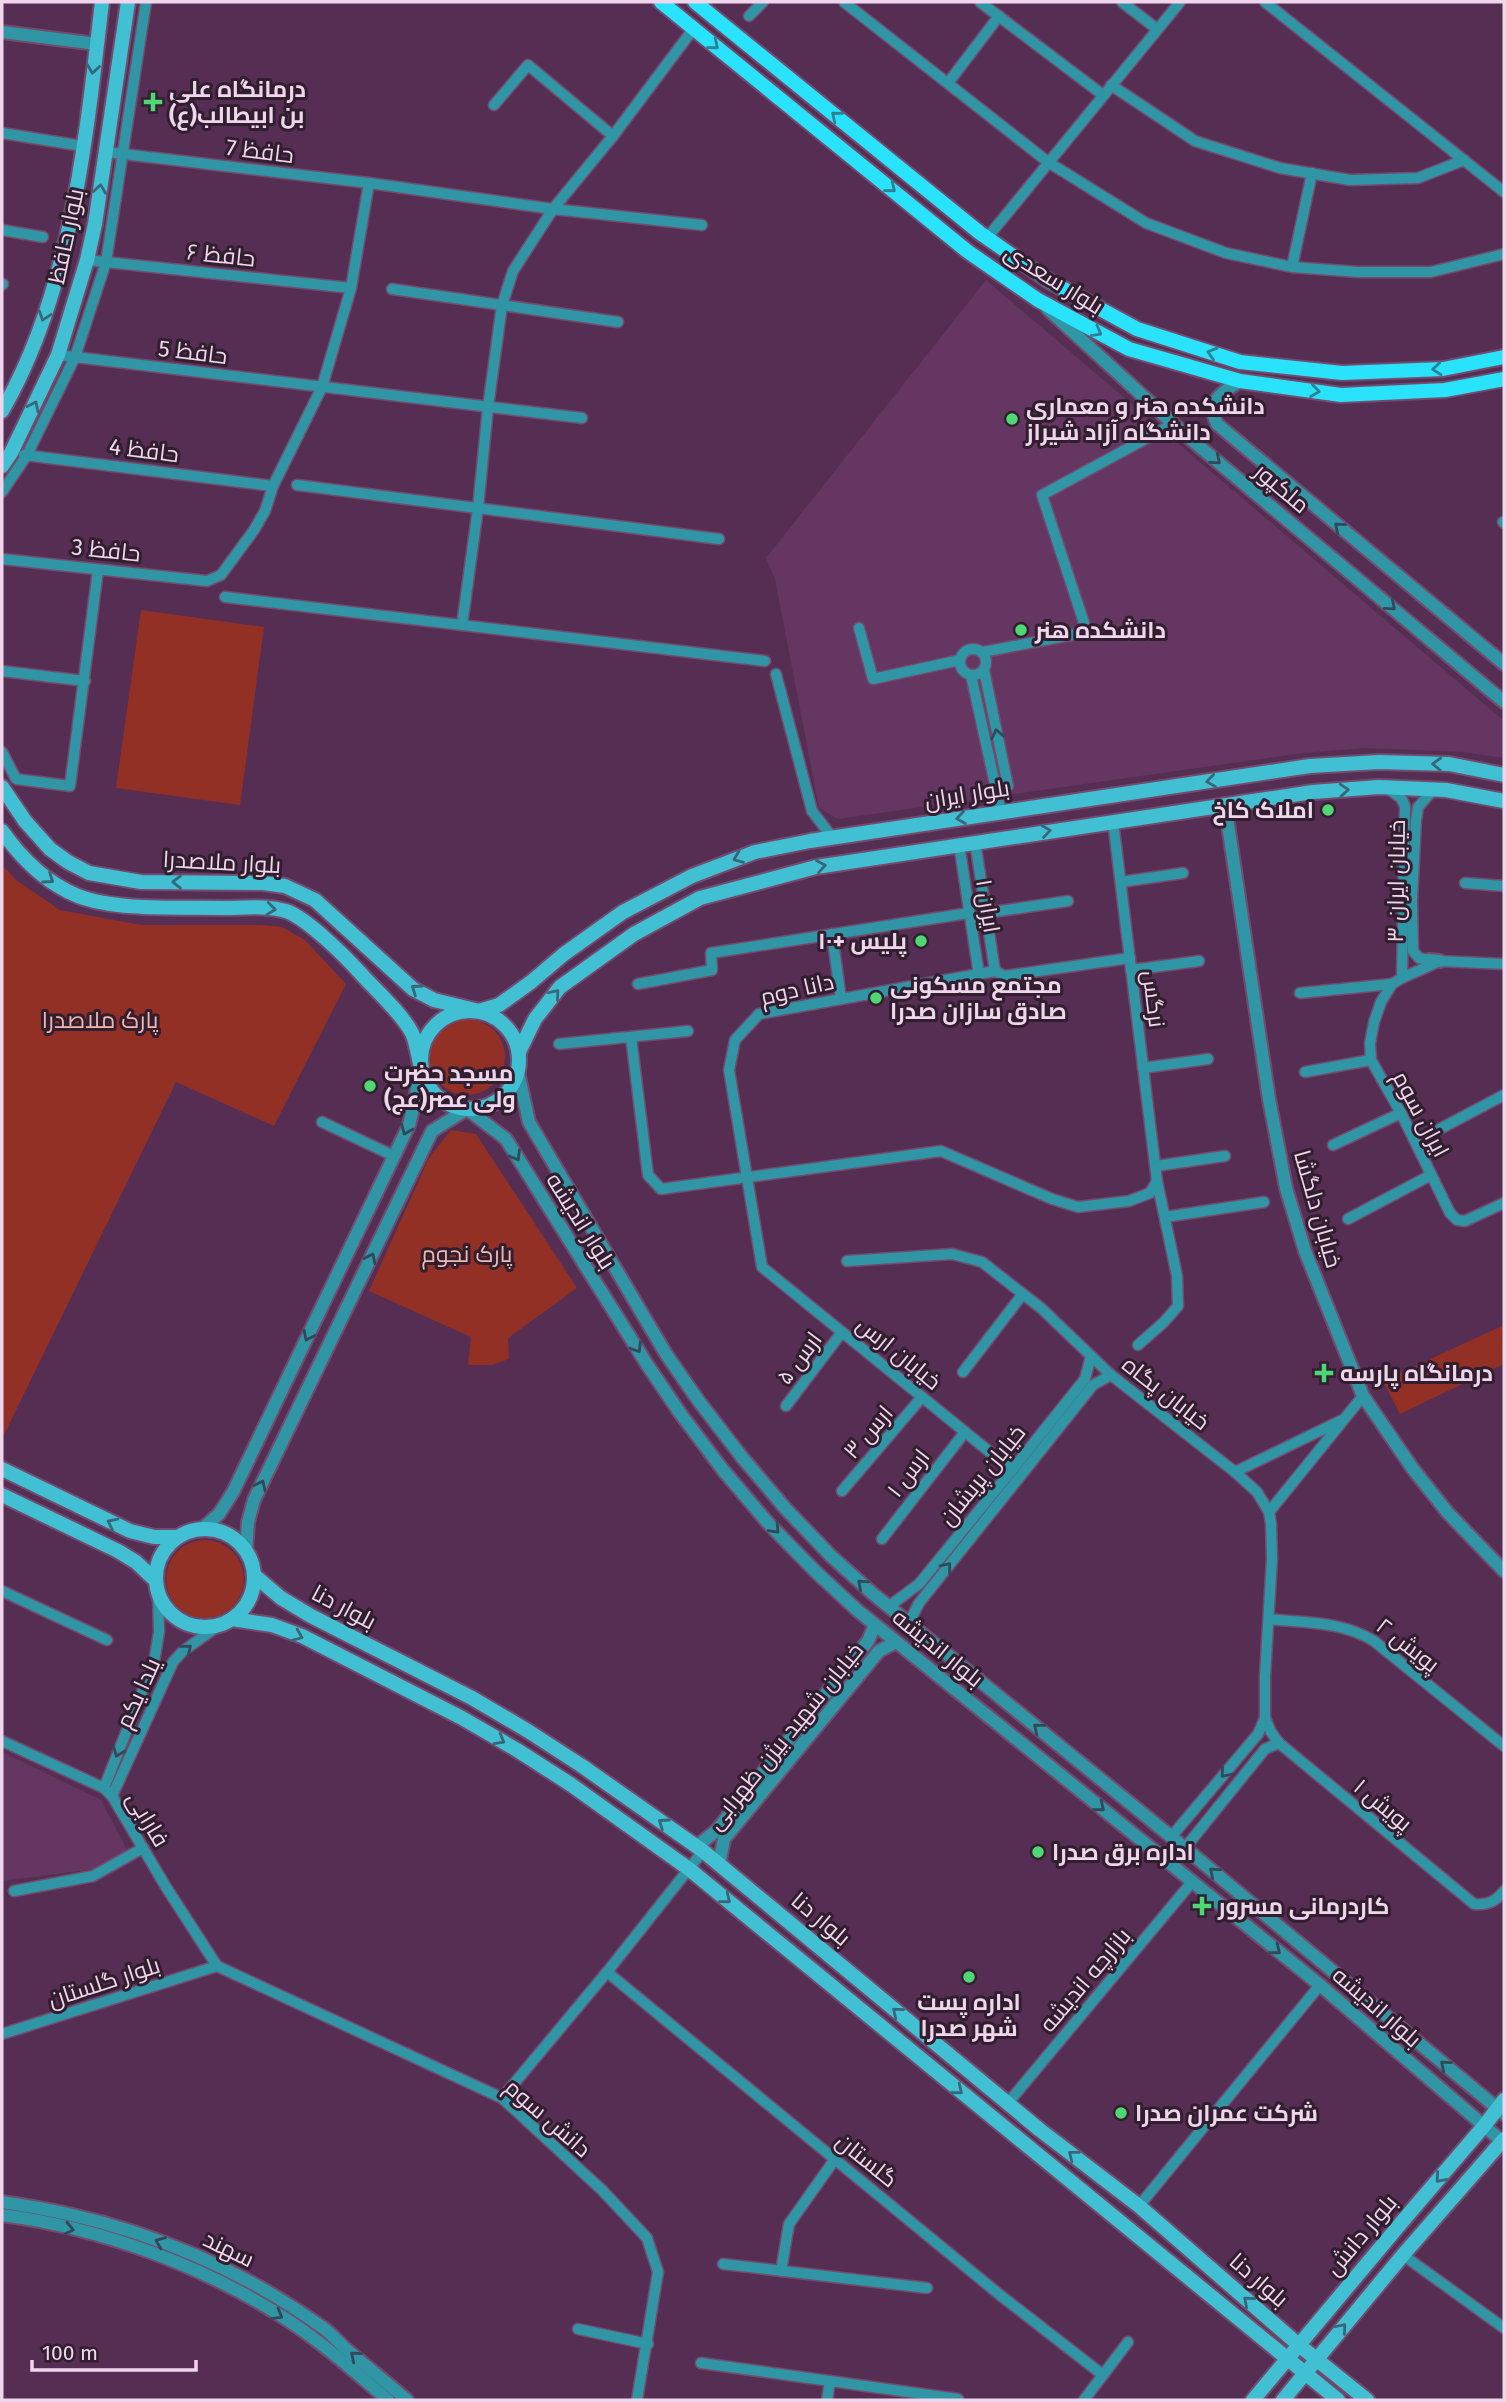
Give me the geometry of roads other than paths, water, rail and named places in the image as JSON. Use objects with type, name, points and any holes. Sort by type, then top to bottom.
[{"type":"main road","name":"بلوار حافظ","points":[[2,411],[36,341],[58,272],[71,217],[102,2]]},
{"type":"main road","name":"بلوار حافظ","points":[[2,466],[58,355],[87,260],[128,2]]},
{"type":"main road","name":"بلوار سعدی","points":[[661,2],[967,251],[1038,300],[1129,349],[1240,381],[1341,395],[1445,390],[1504,379]]},
{"type":"main road","name":"بلوار سعدی","points":[[695,2],[987,238],[1049,281],[1137,329],[1240,362],[1342,373],[1443,369],[1504,357]]},
{"type":"main road","points":[[694,28],[708,12]]},
{"type":"main road","name":"بلوار ایران","points":[[479,1011],[499,1005],[510,998],[564,954],[623,912],[692,876],[755,852],[832,837],[1310,766],[1379,762],[1449,764],[1504,775]]},
{"type":"main road","name":"بلوار ملاصدرا","points":[[2,788],[25,821],[50,849],[89,873],[141,882],[263,883],[285,886],[315,900],[413,989],[433,1000],[479,1011]]},
{"type":"main road","points":[[519,1052],[535,1019],[560,987],[634,934],[700,898],[763,880],[816,867],[959,844],[1313,792],[1387,788],[1434,789],[1504,801]]},
{"type":"main road","name":"بلوار ملاصدرا","points":[[2,831],[17,852],[37,870],[79,896],[110,903],[164,907],[261,908],[286,911],[306,921],[357,969],[402,1020],[412,1033],[420,1064]]},
{"type":"main road","points":[[623,912],[626,927],[634,934]]},
{"type":"main road","points":[[479,1011],[494,1016],[506,1025],[519,1052],[518,1072],[513,1085],[494,1103],[481,1108],[467,1109],[441,1100],[430,1090],[420,1064],[421,1049],[427,1034],[436,1023],[457,1012],[479,1011]]},
{"type":"main road","points":[[2,1469],[130,1531],[154,1537],[178,1537]]},
{"type":"main road","points":[[2,1495],[118,1550],[136,1562],[157,1587],[166,1607],[183,1621],[205,1627],[226,1621],[249,1600],[254,1575],[246,1551],[238,1541],[215,1530],[202,1529],[189,1531],[178,1537],[161,1556],[157,1587]]},
{"type":"main road","name":"بلوار دنا","points":[[254,1575],[281,1598],[310,1616],[472,1698],[528,1731],[700,1849],[1008,2103],[1139,2206],[1300,2346],[1367,2400]]},
{"type":"main road","name":"بلوار دنا","points":[[226,1621],[272,1625],[302,1636],[461,1718],[570,1784],[689,1869],[1338,2400]]},
{"type":"main road","name":"بلوار دانش","points":[[1254,2400],[1401,2223],[1502,2107]]},
{"type":"main road","name":"بلوار دانش","points":[[1283,2400],[1403,2255],[1504,2141]]},
{"type":"street","points":[[2,492],[27,455],[75,357],[106,262],[146,2]]},
{"type":"street","points":[[749,16],[763,2]]},
{"type":"street","points":[[844,2],[1048,162],[1146,223],[1226,253],[1292,267],[1358,272],[1431,272],[1504,254]]},
{"type":"street","points":[[980,2],[1102,95]]},
{"type":"street","points":[[1122,2],[1157,29]]},
{"type":"street","points":[[987,238],[1180,2]]},
{"type":"street","points":[[1265,2],[1504,192]]},
{"type":"street","points":[[948,83],[999,16]]},
{"type":"street","points":[[462,625],[502,305],[513,271],[553,209],[613,136],[694,28]]},
{"type":"street","points":[[2,32],[97,44]]},
{"type":"street","points":[[121,44],[139,48]]},
{"type":"street","points":[[494,105],[528,65],[613,136]]},
{"type":"street","points":[[1111,85],[1195,141],[1280,168],[1350,180],[1418,178],[1464,160]]},
{"type":"street","points":[[2,133],[82,146]]},
{"type":"street","name":"حافظ 7","points":[[106,152],[369,183],[553,209],[702,225]]},
{"type":"street","points":[[1292,267],[1312,173]]},
{"type":"street","points":[[273,486],[322,387],[351,288],[369,183]]},
{"type":"street","points":[[2,230],[43,237]]},
{"type":"street","name":"حافظ ۶","points":[[87,260],[351,288]]},
{"type":"street","points":[[392,289],[618,322]]},
{"type":"street","name":"ملکپور","points":[[1038,300],[1173,424],[1504,702]]},
{"type":"street","name":"حافظ 5","points":[[58,355],[582,418]]},
{"type":"street","name":"ملکپور","points":[[1240,381],[1221,394],[1213,405],[1211,412],[1217,424],[1504,664]]},
{"type":"street","points":[[859,628],[873,679],[960,660],[967,649],[975,648],[983,652],[1087,632],[1042,495],[1173,424]]},
{"type":"street","name":"حافظ 4","points":[[10,453],[273,486]]},
{"type":"street","points":[[297,485],[719,539]]},
{"type":"street","name":"حافظ 3","points":[[2,559],[207,581],[221,575],[254,530],[265,511],[273,486]]},
{"type":"street","points":[[2,752],[16,779],[70,786],[98,569]]},
{"type":"street","points":[[225,597],[765,661]]},
{"type":"street","points":[[983,652],[987,662],[984,670],[1008,786],[996,788]]},
{"type":"street","points":[[960,660],[963,670],[971,675],[1001,812]]},
{"type":"street","points":[[971,675],[984,670]]},
{"type":"street","points":[[2,671],[85,681]]},
{"type":"street","points":[[776,674],[812,811],[832,837]]},
{"type":"street","name":"خیابان ایران ۳","points":[[1387,788],[1401,798],[1405,806],[1397,981]]},
{"type":"street","name":"خیابان ایران ۳","points":[[1434,789],[1418,807],[1412,900],[1413,951],[1419,958],[1434,961]]},
{"type":"street","name":"خیابان دلگشا","points":[[1225,804],[1269,1099],[1286,1188],[1305,1251],[1363,1395],[1413,1469],[1448,1513],[1504,1571]]},
{"type":"street","name":"نرگس","points":[[1113,821],[1157,1181],[1178,1276],[1178,1306],[1138,1345]]},
{"type":"street","name":"ایران ۱","points":[[975,842],[995,971]]},
{"type":"street","name":"ایران ۱","points":[[959,844],[979,975]]},
{"type":"street","points":[[1121,883],[1183,873]]},
{"type":"street","points":[[1465,883],[1504,886]]},
{"type":"street","points":[[986,913],[1068,901]]},
{"type":"street","points":[[638,984],[712,970],[711,953],[969,913]]},
{"type":"street","points":[[832,934],[841,999]]},
{"type":"street","name":"دانا دوم","points":[[762,1267],[729,1070],[735,1040],[759,1014],[995,971],[1004,976],[1130,958]]},
{"type":"street","points":[[1131,970],[1199,961]]},
{"type":"street","points":[[1300,993],[1397,981],[1434,961],[1504,964]]},
{"type":"street","name":"ایران سوم","points":[[1397,981],[1381,1002],[1374,1022],[1370,1043],[1371,1060],[1401,1113],[1450,1213],[1457,1220],[1465,1222],[1504,1203]]},
{"type":"street","points":[[559,1044],[688,1031]]},
{"type":"street","points":[[631,1037],[648,1175],[662,1189],[941,1152],[1052,1199],[1078,1206],[1129,1201],[1150,1193],[1157,1181]]},
{"type":"street","points":[[1143,1068],[1208,1059]]},
{"type":"street","points":[[1305,1072],[1371,1060]]},
{"type":"street","points":[[202,1529],[219,1514],[233,1492],[409,1125],[420,1064]]},
{"type":"street","name":"بلوار اندیشه","points":[[518,1072],[528,1122],[666,1354],[741,1456],[785,1508],[831,1556],[888,1607],[1502,2107]]},
{"type":"street","points":[[1436,1131],[1504,1095]]},
{"type":"street","points":[[246,1551],[248,1522],[254,1500],[432,1131],[467,1109]]},
{"type":"street","name":"بلوار اندیشه","points":[[467,1109],[506,1139],[680,1413],[723,1470],[816,1572],[875,1625],[1320,1985],[1504,2141]]},
{"type":"street","points":[[1333,1145],[1401,1113]]},
{"type":"street","points":[[322,1122],[394,1156]]},
{"type":"street","points":[[1156,1167],[1225,1156]]},
{"type":"street","points":[[1348,1219],[1431,1175]]},
{"type":"street","points":[[1165,1217],[1264,1202]]},
{"type":"street","name":"خیابان پگاه","points":[[847,1261],[952,1254],[982,1262],[1041,1308],[1111,1375],[1235,1472],[1257,1492],[1269,1512]]},
{"type":"street","name":"خیابان ارس","points":[[762,1267],[1012,1470]]},
{"type":"street","points":[[963,1372],[1022,1295]]},
{"type":"street","name":"ارس ۵","points":[[786,1406],[842,1332]]},
{"type":"street","name":"خیابان پریشان","points":[[888,1607],[919,1584],[1012,1470],[1085,1379],[1091,1356]]},
{"type":"street","name":"خیابان پریشان","points":[[909,1623],[919,1602],[1093,1385],[1111,1375]]},
{"type":"street","points":[[1185,1848],[1265,1749],[1279,1743],[1265,1718],[1272,1558],[1269,1512],[1363,1395]]},
{"type":"street","name":"ارس ۳","points":[[842,1491],[922,1397]]},
{"type":"street","points":[[1235,1472],[1346,1418]]},
{"type":"street","name":"ارس ۱","points":[[882,1539],[965,1432]]},
{"type":"street","name":"یلدا یکم","points":[[104,1788],[155,1661],[159,1632],[157,1587]]},
{"type":"street","points":[[2,1591],[107,1640]]},
{"type":"street","name":"پویش ۲","points":[[1269,1619],[1356,1630],[1374,1641],[1504,1746]]},
{"type":"street","name":"یلدا یکم","points":[[112,1796],[173,1661],[226,1621]]},
{"type":"street","name":"خیابان شهید بیژن ظهرابی","points":[[700,1849],[868,1641],[875,1625]]},
{"type":"street","name":"خیابان شهید بیژن ظهرابی","points":[[719,1865],[724,1839],[879,1651],[896,1642]]},
{"type":"street","points":[[1171,1837],[1258,1734],[1265,1718]]},
{"type":"street","name":"فارابی","points":[[2,1741],[104,1788],[112,1796],[217,1966]]},
{"type":"street","name":"پویش ۱","points":[[1279,1743],[1474,1904],[1486,1905],[1493,1902],[1504,1891]]},
{"type":"street","points":[[14,1891],[93,1876],[144,1848]]},
{"type":"street","points":[[502,2098],[689,1869],[700,1849]]},
{"type":"street","name":"بازارچه اندیشه","points":[[1008,2103],[1192,1882]]},
{"type":"street","name":"بلوار گلستان","points":[[2,2034],[217,1966]]},
{"type":"street","name":"دانش سوم","points":[[217,1966],[502,2098],[602,2190],[647,2238],[659,2272],[637,2400]]},
{"type":"street","name":"گلستان","points":[[607,1972],[1000,2295],[1103,2375]]},
{"type":"street","points":[[1139,2206],[1320,1985]]},
{"type":"street","points":[[781,2271],[789,2224],[835,2159]]},
{"type":"street","name":"سهند","points":[[2,2202],[44,2207],[128,2229],[214,2263],[325,2329],[407,2400]]},
{"type":"street","name":"سهند","points":[[2,2216],[121,2241],[192,2267],[289,2321],[388,2400]]},
{"type":"street","points":[[1403,2255],[1504,2328]]},
{"type":"street","points":[[723,2264],[928,2288]]},
{"type":"street","points":[[578,2329],[648,2344]]},
{"type":"street","points":[[1084,2400],[1128,2342]]},
{"type":"street","points":[[701,2363],[958,2399]]},
{"type":"street","points":[[827,2400],[830,2381]]},
{"type":"place","name":"درمانگاه علی بن ابیطالب(ع)","points":[[153,102]]},
{"type":"place","name":"دانشکده هنر و معماری دانشگاه آزاد شیراز","points":[[1012,419]]},
{"type":"place","name":"دانشکده هنر","points":[[1021,630]]},
{"type":"place","name":"املاک کاخ","points":[[1328,810]]},
{"type":"place","name":"پلیس +۱۰","points":[[921,941]]},
{"type":"place","name":"مجتمع مسکونی صادق سازان صدرا","points":[[876,998]]},
{"type":"place","name":"مسجد حضرت ولی عصر(عج)","points":[[370,1086]]},
{"type":"place","name":"درمانگاه پارسه","points":[[1324,1373]]},
{"type":"place","name":"اداره برق صدرا","points":[[1038,1852]]},
{"type":"place","name":"کاردرمانی مسرور","points":[[1202,1906]]},
{"type":"place","name":"اداره پست شهر صدرا","points":[[969,1977]]},
{"type":"place","name":"شرکت عمران صدرا","points":[[1121,2113]]},
{"type":"park label","name":"پارک ملاصدرا","points":[[100,1020]]},
{"type":"park label","name":"پارک نجوم","points":[[467,1254]]}]
